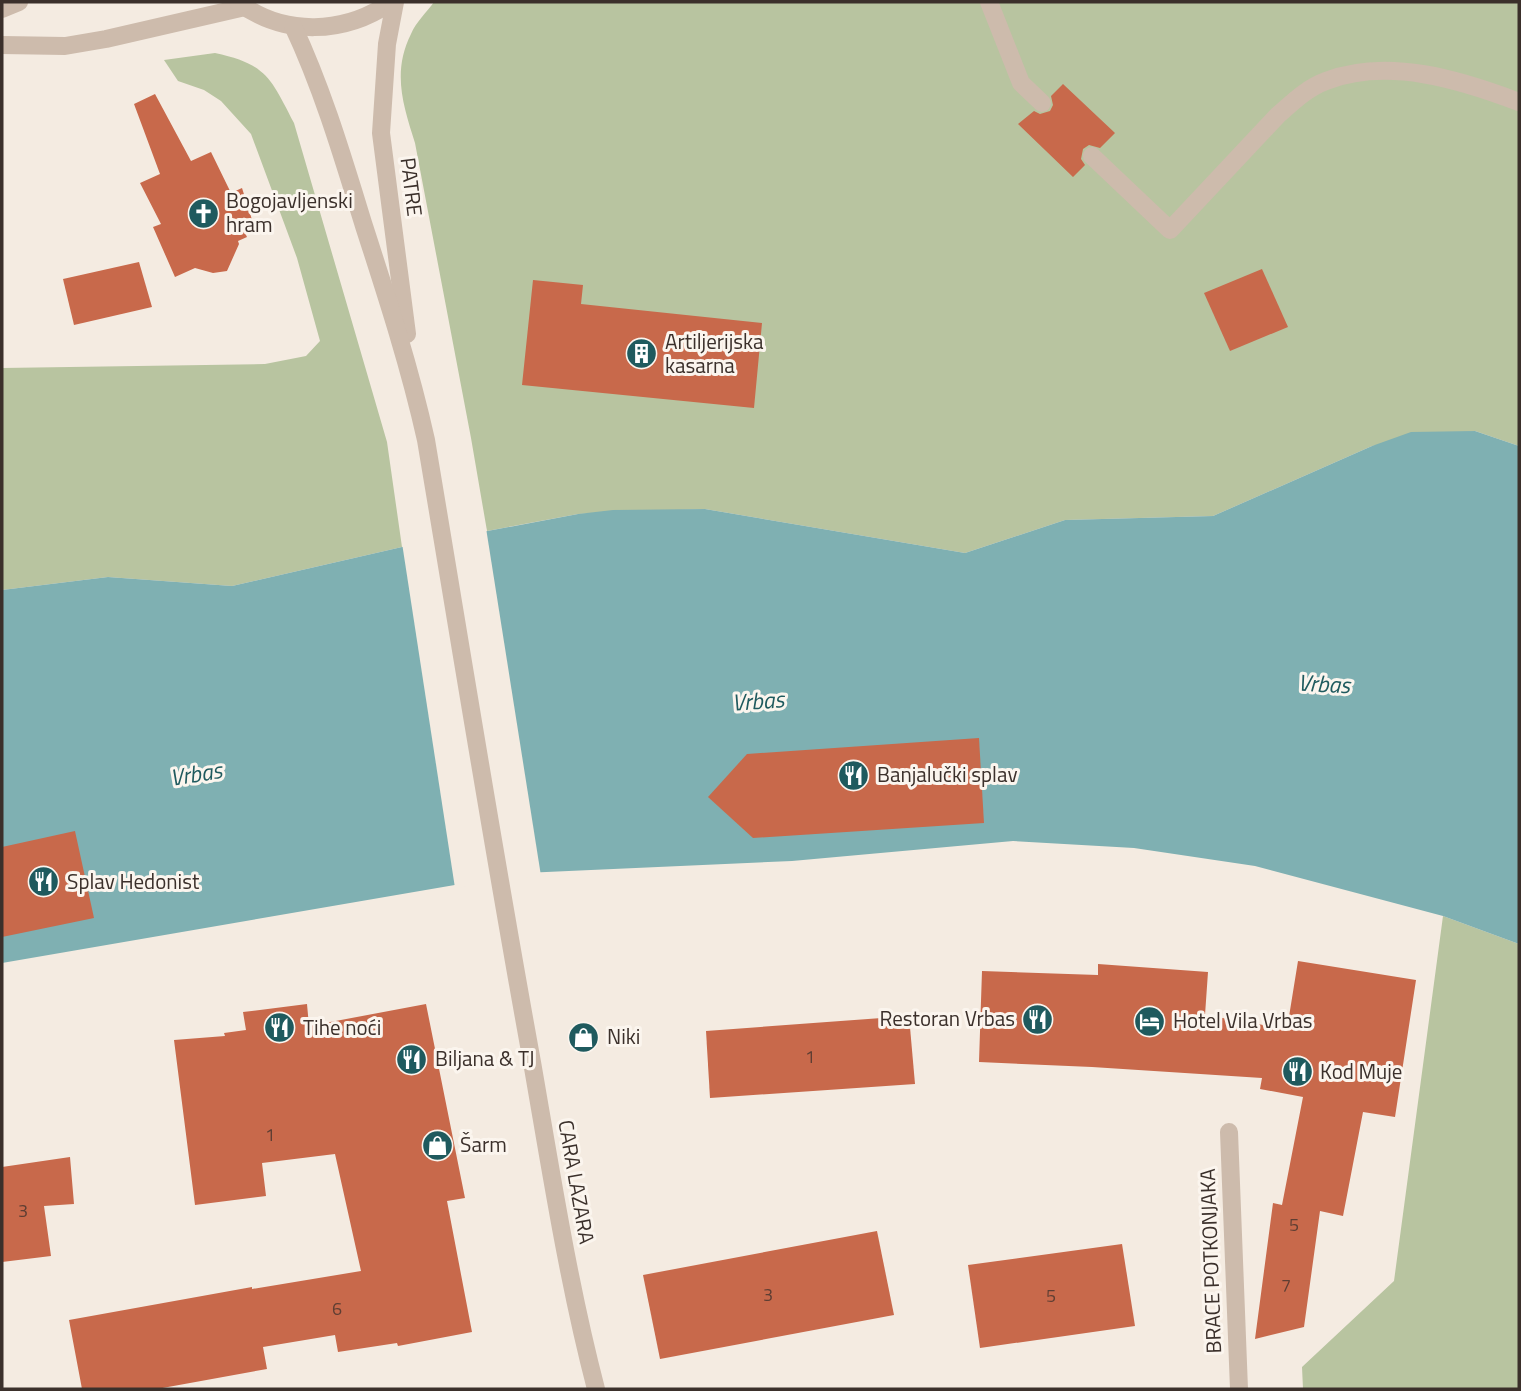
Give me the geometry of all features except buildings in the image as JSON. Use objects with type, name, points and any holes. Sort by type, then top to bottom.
[{"type":"street","points":[[2,9],[19,2]]},
{"type":"street","name":"PATRE","points":[[242,4],[268,19],[293,26],[320,28],[345,24],[368,16],[393,2]]},
{"type":"street","name":"PATRE","points":[[393,2],[387,44],[381,133],[412,379]]},
{"type":"street","points":[[989,2],[1021,83],[1042,103]]},
{"type":"street","points":[[2,45],[65,46],[106,39],[242,4]]},
{"type":"street","name":"PATRE","points":[[293,26],[320,86],[412,379],[426,440]]},
{"type":"street","points":[[1092,156],[1170,230],[1278,115],[1296,98],[1326,80],[1368,71],[1427,76],[1460,82],[1519,102]]},
{"type":"street","name":"CARA LAZARA","points":[[426,440],[517,983],[583,1342],[596,1389]]},
{"type":"street","name":"BRACE POTKONJAKA","points":[[1229,1132],[1239,1389]]},
{"type":"green space","points":[[434,2],[1519,2],[1519,446],[1475,431],[1372,446],[1213,516],[1065,520],[965,553],[705,509],[578,514],[487,531],[415,143],[401,89],[405,48],[416,25]]},
{"type":"green space","points":[[215,53],[257,68],[273,84],[294,123],[387,442],[402,547],[232,586],[108,577],[2,590],[2,368],[265,364],[306,356],[320,341],[297,258],[251,134],[221,101],[204,90],[178,81],[164,60]]},
{"type":"green space","points":[[1443,916],[1519,944],[1519,1389],[1303,1389],[1302,1367],[1394,1281]]},
{"type":"water","name":"Vrbas","points":[[1475,431],[1519,446],[1519,944],[1443,916],[1255,866],[1134,848],[1013,841],[792,861],[524,873],[2,963],[2,590],[108,577],[232,586],[402,547],[578,514],[613,510],[705,509],[965,553],[1065,520],[1213,516],[1372,446],[1411,432]]},
{"type":"pier","points":[[486,528],[541,876],[455,888],[402,543]]},
{"type":"place","name":"Bogojavljenski hram","points":[[203,213]]},
{"type":"place","name":"Artiljerijska kasarna","points":[[642,354]]},
{"type":"place","name":"Banjalučki splav","points":[[854,775]]},
{"type":"place","name":"Splav Hedonist","points":[[44,882]]},
{"type":"place","name":"Restoran Vrbas","points":[[1038,1019]]},
{"type":"place","name":"Hotel Vila Vrbas","points":[[1150,1021]]},
{"type":"place","name":"Tihe noći","points":[[280,1028]]},
{"type":"place","name":"Niki","points":[[584,1037]]},
{"type":"place","name":"Biljana & TJ","points":[[412,1059]]},
{"type":"place","name":"Kod Muje","points":[[1297,1072]]},
{"type":"place","name":"Šarm","points":[[437,1145]]}]
